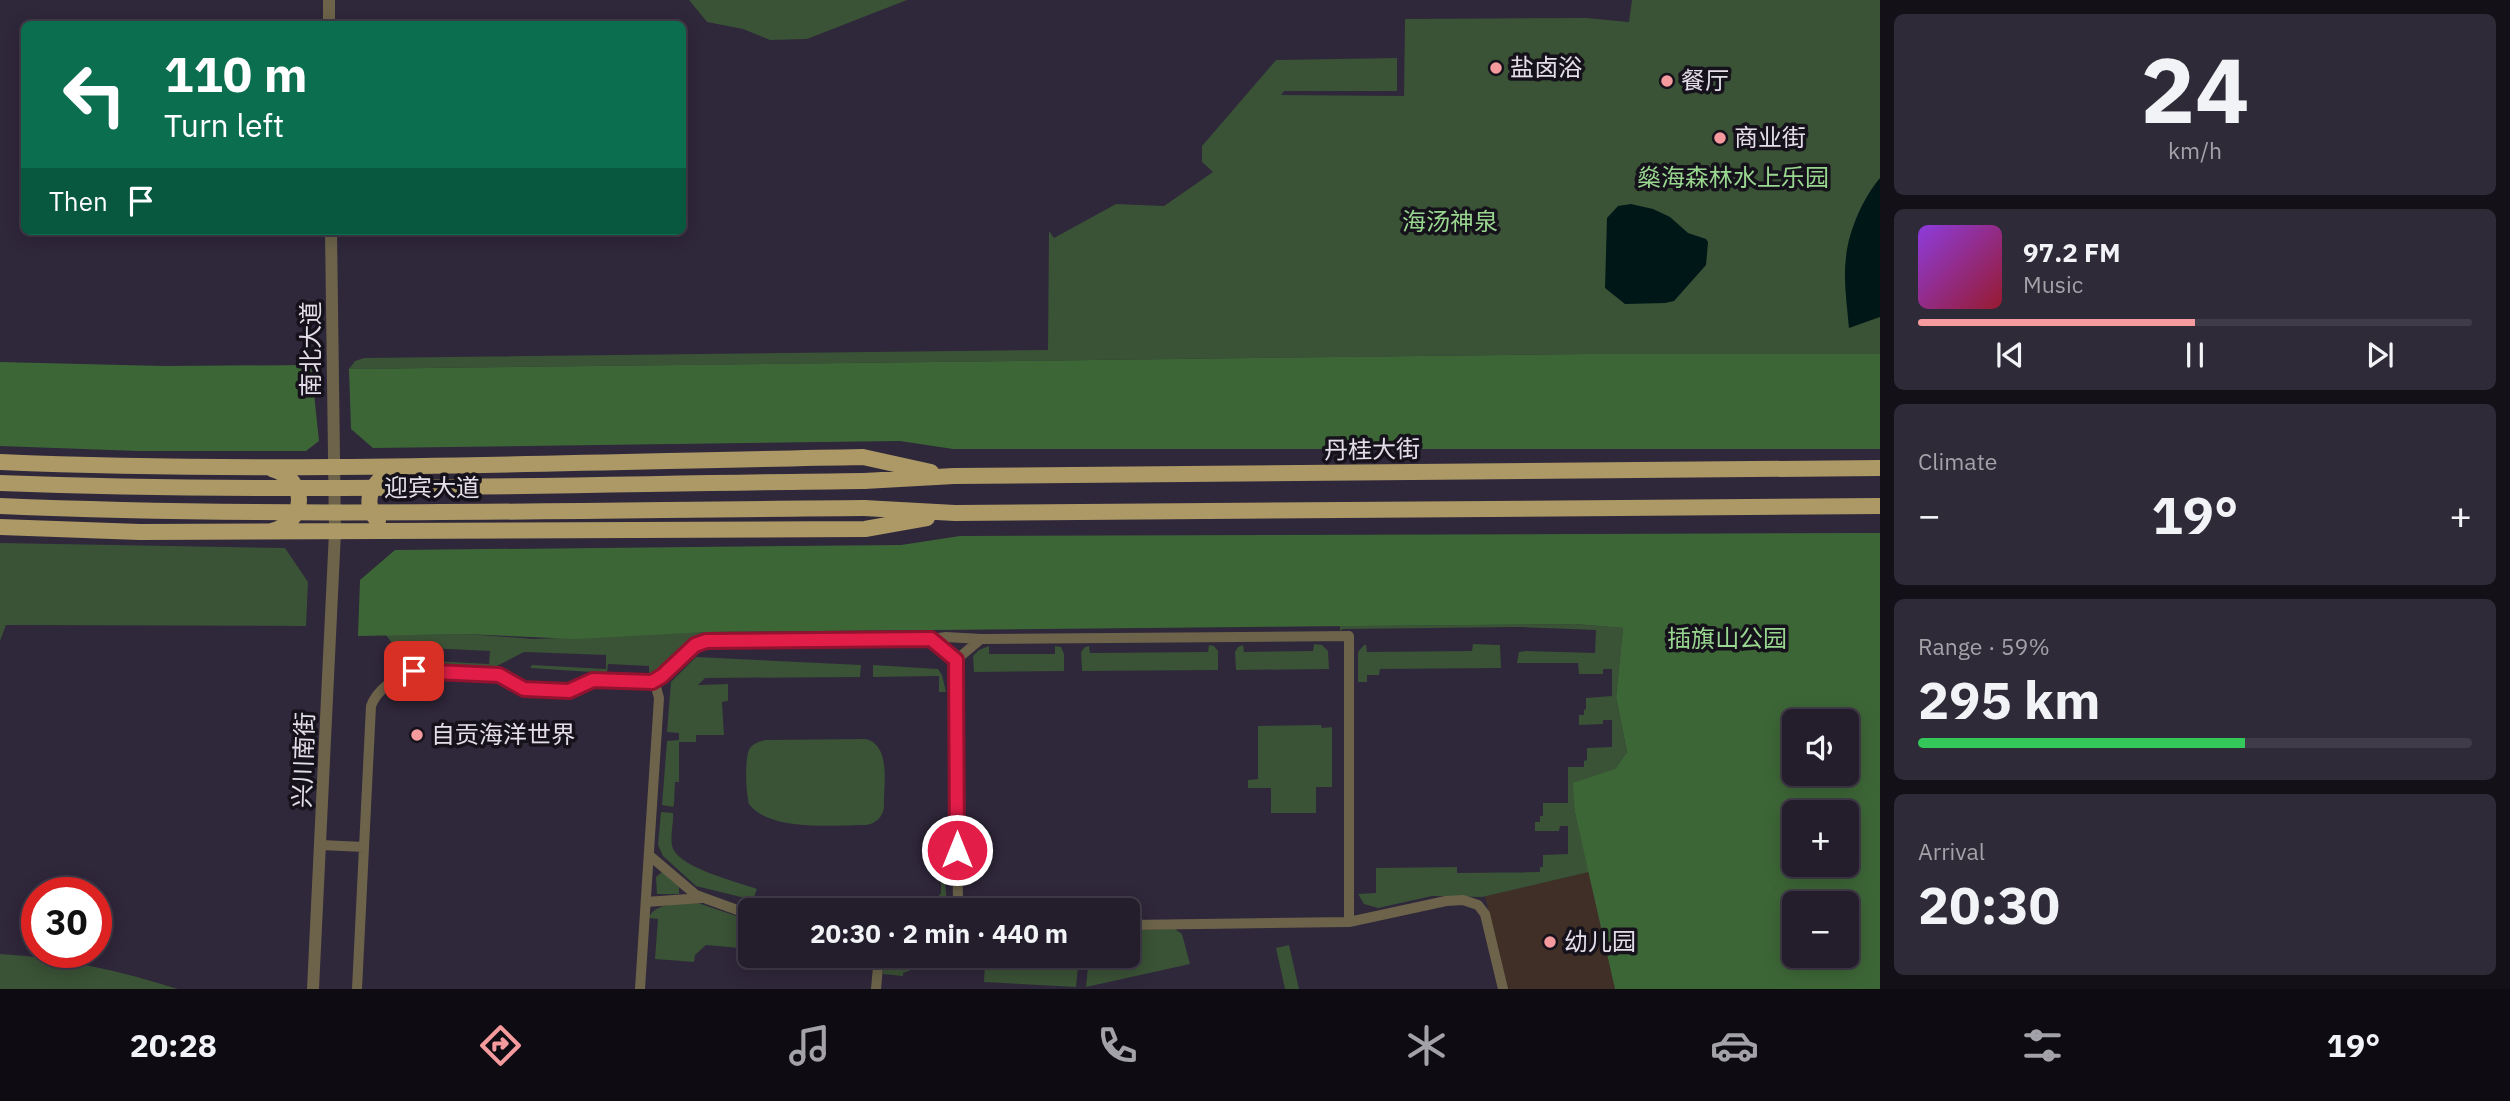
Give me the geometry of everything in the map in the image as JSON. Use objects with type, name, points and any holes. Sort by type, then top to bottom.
[{"type":"main road","points":[[0,462],[140,468],[333,467],[863,457],[954,477]]},
{"type":"main road","points":[[402,532],[380,523],[373,516],[369,496],[377,481],[392,470],[407,465]]},
{"type":"main road","points":[[265,467],[287,476],[294,484],[299,502],[294,518],[266,532]]},
{"type":"main road","name":"丹桂大街","points":[[864,481],[954,477],[1880,468]]},
{"type":"main road","name":"迎宾大道","points":[[0,483],[144,488],[864,481]]},
{"type":"main road","name":"迎宾大道","points":[[0,506],[119,511],[283,512],[864,508],[955,513]]},
{"type":"main road","points":[[0,527],[140,533],[865,529],[955,513],[1880,506]]},
{"type":"street","points":[[329,0],[329,21]]},
{"type":"street","name":"南北大道","points":[[331,235],[335,532]]},
{"type":"street","name":"兴川南街","points":[[313,989],[335,532]]},
{"type":"street","points":[[357,989],[371,706],[376,695],[403,674],[414,671],[499,675],[524,689],[569,691],[593,680],[646,682],[662,676],[695,645],[706,641],[931,639],[946,636],[981,639],[1349,636],[1349,922]]},
{"type":"street","points":[[931,639],[956,660],[958,898]]},
{"type":"street","points":[[956,660],[981,639]]},
{"type":"street","points":[[640,989],[662,676]]},
{"type":"street","points":[[646,682],[656,687],[659,698]]},
{"type":"street","points":[[321,845],[364,847]]},
{"type":"street","points":[[649,855],[690,891],[738,910]]},
{"type":"street","points":[[646,902],[703,898]]},
{"type":"street","points":[[1140,925],[1349,922],[1449,901],[1474,903],[1481,908],[1486,918],[1503,989]]},
{"type":"street","points":[[876,989],[878,968]]},
{"type":"shaded area","points":[[1880,178],[1880,317],[1849,328],[1845,275],[1848,247],[1863,205]]},
{"type":"shaded area","points":[[1631,204],[1653,209],[1670,217],[1688,233],[1708,242],[1706,265],[1674,301],[1625,304],[1605,288],[1607,218],[1618,206]]},
{"type":"shaded area","name":"幼儿园","points":[[1589,872],[1615,989],[1506,989],[1485,896]]},
{"type":"green space","points":[[689,0],[907,0],[807,39],[770,40],[743,29],[707,22]]},
{"type":"green space","points":[[1632,0],[1880,0],[1880,354],[1588,354],[349,369],[355,361],[364,358],[1048,350],[1049,231],[1054,238],[1116,204],[1164,206],[1213,172],[1202,162],[1202,146],[1276,60],[1397,58],[1397,91],[1284,91],[1281,95],[1404,96],[1405,19],[1586,18],[1629,22]]},
{"type":"green space","points":[[1588,354],[1880,354],[1880,449],[953,449],[900,441],[373,448],[351,429],[349,369]]},
{"type":"green space","points":[[0,362],[164,366],[311,365],[319,441],[306,451],[138,451],[0,446]]},
{"type":"green space","name":"插旗山公园","points":[[1880,533],[1880,989],[1615,989],[1575,813],[1573,783],[1615,769],[1627,752],[1616,697],[1623,628],[1576,624],[708,632],[576,639],[466,634],[358,636],[360,580],[395,550],[901,545],[960,536]]},
{"type":"green space","points":[[0,543],[285,548],[308,582],[306,626],[6,625],[0,641]]},
{"type":"green space","points":[[1576,624],[1623,628],[1616,697],[1627,752],[1575,813],[1589,872],[1482,897],[1432,896],[1378,908],[1364,904],[1358,894],[1376,893],[1376,868],[1457,867],[1457,873],[1540,872],[1543,855],[1568,854],[1568,826],[1560,826],[1559,831],[1535,831],[1535,822],[1540,822],[1540,816],[1543,816],[1543,803],[1568,803],[1568,767],[1584,767],[1587,748],[1612,747],[1612,720],[1603,720],[1603,724],[1579,725],[1579,715],[1584,715],[1586,698],[1612,696],[1612,669],[1603,669],[1603,674],[1579,674],[1578,663],[1517,663],[1519,652],[1526,651],[1595,653],[1596,630],[1519,627],[1340,631],[1340,626]]},
{"type":"green space","points":[[708,632],[694,637],[656,673],[649,675],[649,666],[608,664],[607,673],[530,668],[532,665],[606,669],[606,655],[524,652],[493,668],[414,664],[415,660],[489,664],[490,651],[406,647],[397,650],[386,635],[466,634],[534,639]]},
{"type":"green space","points":[[1314,644],[1322,645],[1328,651],[1329,669],[1236,670],[1235,652],[1243,645],[1244,652],[1313,651]]},
{"type":"green space","points":[[1473,644],[1500,645],[1501,668],[1380,669],[1379,675],[1367,675],[1367,682],[1358,682],[1358,652],[1364,645],[1367,652],[1472,651]]},
{"type":"green space","points":[[1209,645],[1218,651],[1218,670],[1082,671],[1081,652],[1089,646],[1090,653],[1208,652]]},
{"type":"green space","points":[[989,646],[989,654],[1055,654],[1055,646],[1061,647],[1064,654],[1064,671],[974,672],[973,656]]},
{"type":"green space","points":[[696,657],[861,665],[860,677],[705,678],[698,685],[728,684],[728,701],[722,702],[724,735],[696,735],[696,742],[679,742],[679,782],[675,782],[674,804],[673,807],[662,805],[667,741],[679,740],[679,733],[667,732],[671,682]]},
{"type":"green space","points":[[873,665],[938,669],[946,692],[939,692],[939,676],[873,677]]},
{"type":"green space","points":[[1321,725],[1322,728],[1332,727],[1332,787],[1316,787],[1316,813],[1271,813],[1271,788],[1248,788],[1248,780],[1258,779],[1258,726]]},
{"type":"green space","points":[[866,739],[880,750],[884,768],[884,808],[874,823],[822,826],[787,823],[759,813],[749,804],[746,784],[747,759],[750,748],[755,744],[765,740]]},
{"type":"green space","points":[[661,812],[673,813],[672,845],[676,853],[695,867],[757,889],[754,898],[696,886],[663,856],[658,845]]},
{"type":"green space","points":[[941,848],[947,898],[864,898],[938,897],[941,893]]},
{"type":"green space","points":[[662,872],[679,887],[679,894],[657,894],[656,877]]},
{"type":"green space","points":[[698,903],[738,917],[738,948],[706,945],[695,955],[694,962],[655,959],[658,919],[649,918],[657,909]]},
{"type":"green space","points":[[1175,929],[1182,934],[1190,964],[1086,987],[1088,968],[1140,968],[1140,930]]},
{"type":"green space","points":[[1289,945],[1299,989],[1285,989],[1276,948]]},
{"type":"green space","points":[[0,954],[21,956],[21,968],[99,968],[178,989],[0,989]]},
{"type":"green space","points":[[884,968],[917,968],[903,973],[903,976],[883,974]]},
{"type":"green space","points":[[985,968],[1078,968],[1076,987],[984,982]]},
{"type":"place","name":"盐卤浴","points":[[1496,68]]},
{"type":"place","name":"餐厅","points":[[1667,81]]},
{"type":"place","name":"商业街","points":[[1720,138]]},
{"type":"place","name":"自贡海洋世界","points":[[417,735]]},
{"type":"place","name":"幼儿园","points":[[1550,942]]},
{"type":"route","points":[[414,671],[499,675],[524,689],[569,691],[593,680],[652,682],[695,645],[706,641],[931,639],[956,660],[957,850]]},
{"type":"park label","name":"燊海森林水上乐园","points":[[1733,178]]},
{"type":"park label","name":"海汤神泉","points":[[1450,222]]}]
